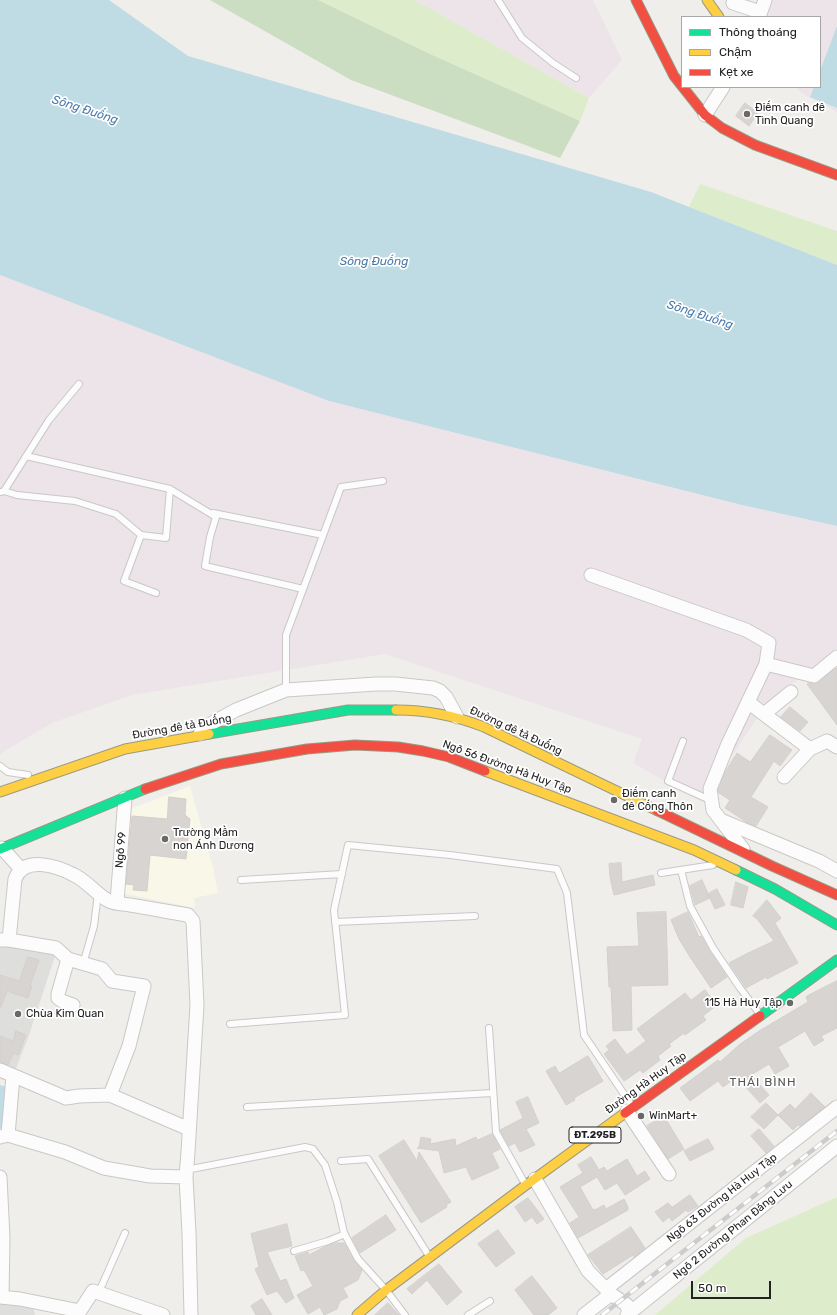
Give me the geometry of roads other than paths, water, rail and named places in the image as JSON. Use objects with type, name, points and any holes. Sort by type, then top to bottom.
[{"type":"main road","points":[[636,0],[674,76],[681,86]]},
{"type":"main road","points":[[707,0],[718,16]]},
{"type":"main road","points":[[683,88],[706,115],[722,128],[755,145],[837,174]]},
{"type":"main road","name":"Đường đê tả Đuống","points":[[0,792],[125,749],[348,710],[404,710],[447,714],[484,727],[772,866],[837,895]]},
{"type":"main road","name":"Ngõ 56 Đường Hà Huy Tập","points":[[1,849],[168,781],[220,764],[330,746],[376,745],[423,751],[449,757],[661,837],[723,863],[775,889],[837,925]]},
{"type":"main road","name":"Đường Hà Huy Tập","points":[[357,1315],[386,1290],[530,1182],[837,960]]},
{"type":"street","points":[[734,0],[733,3],[760,15],[765,0]]},
{"type":"street","points":[[706,115],[722,88]]},
{"type":"street","points":[[591,575],[746,630],[769,643],[766,664],[728,744],[710,789],[714,810],[746,853]]},
{"type":"street","points":[[766,664],[814,676],[837,657]]},
{"type":"street","points":[[196,737],[214,722],[236,710],[286,690],[376,684],[395,684],[433,688],[440,691],[446,697],[457,717]]},
{"type":"street","points":[[764,714],[792,692]]},
{"type":"street","points":[[748,702],[810,748]]},
{"type":"street","points":[[784,777],[810,748],[827,741],[837,747]]},
{"type":"street","name":"Ngõ 99","points":[[116,902],[125,798]]},
{"type":"street","points":[[721,820],[819,861],[837,871]]},
{"type":"street","points":[[1,849],[21,869]]},
{"type":"street","points":[[110,1095],[129,1046],[144,986],[112,980],[102,969],[68,959],[56,948],[4,940],[17,874],[26,866],[38,864],[56,868],[75,875],[109,901],[188,915],[193,920],[197,1005],[186,1173],[191,1315]]},
{"type":"street","points":[[68,959],[58,998],[73,1005]]},
{"type":"street","points":[[0,1070],[66,1098],[110,1095],[189,1130]]},
{"type":"street","points":[[13,1076],[4,1136],[65,1152],[104,1168],[150,1176],[186,1173]]},
{"type":"street","name":"Ngõ 63 Đường Hà Huy Tập","points":[[584,1315],[608,1291],[837,1107]]},
{"type":"street","points":[[630,1109],[669,1174]]},
{"type":"street","name":"Ngõ 2 Đường Phan Đăng Lưu","points":[[629,1315],[837,1146]]},
{"type":"street","points":[[0,1177],[3,1238],[1,1297],[20,1298],[80,1311],[94,1291],[163,1315]]},
{"type":"street","points":[[530,1182],[588,1271],[608,1291],[627,1305],[629,1315]]},
{"type":"lane","points":[[498,0],[522,38],[576,78]]},
{"type":"lane","points":[[79,384],[49,420],[2,492],[75,501],[116,514],[141,535],[166,538],[170,489]]},
{"type":"lane","points":[[26,456],[170,489],[216,517],[210,537],[205,566],[303,589]]},
{"type":"lane","points":[[286,690],[286,635],[341,487],[383,481]]},
{"type":"lane","points":[[208,512],[323,535]]},
{"type":"lane","points":[[141,535],[124,581],[156,592]]},
{"type":"lane","points":[[683,741],[668,781],[712,801]]},
{"type":"lane","points":[[0,766],[8,772],[42,778]]},
{"type":"lane","points":[[230,1024],[345,1015],[334,910],[348,845],[450,855],[557,869],[567,893],[584,1035],[630,1109]]},
{"type":"lane","points":[[661,873],[723,863]]},
{"type":"lane","points":[[681,870],[690,906],[714,948],[740,988],[760,1015]]},
{"type":"lane","points":[[241,880],[342,874]]},
{"type":"lane","points":[[83,964],[94,926],[98,893]]},
{"type":"lane","points":[[335,922],[475,916]]},
{"type":"lane","points":[[489,1028],[492,1093],[496,1132],[530,1182]]},
{"type":"lane","points":[[247,1107],[492,1093]]},
{"type":"lane","points":[[186,1173],[305,1147],[313,1149],[324,1165],[337,1202],[345,1234],[358,1259],[386,1290],[405,1315]]},
{"type":"lane","points":[[341,1161],[368,1159],[430,1257]]},
{"type":"lane","points":[[99,1292],[125,1233]]},
{"type":"lane","points":[[294,1251],[328,1241],[345,1234]]},
{"type":"lane","points":[[468,1315],[490,1301]]},
{"type":"water","name":"Sông Đuống","points":[[0,0],[109,0],[188,56],[651,192],[837,265],[837,526],[742,505],[329,401],[0,275]]},
{"type":"water","points":[[837,26],[837,108],[810,97],[814,88],[821,88],[821,68]]},
{"type":"water","points":[[0,1085],[7,1087],[3,1125],[0,1129]]},
{"type":"railway","points":[[602,1315],[837,1131]]},
{"type":"place","name":"Điếm canh đê Tình Quang","points":[[747,114]]},
{"type":"place","name":"Điếm canh đê Cống Thôn","points":[[614,800]]},
{"type":"place","name":"Trường Mầm non Ánh Dương","points":[[165,839]]},
{"type":"place","name":"115 Hà Huy Tập","points":[[790,1003]]},
{"type":"place","name":"Chùa Kim Quan","points":[[18,1014]]},
{"type":"place","name":"WinMart+","points":[[641,1116]]},
{"type":"district","name":"THÁI BÌNH","points":[[763,1083]]}]
